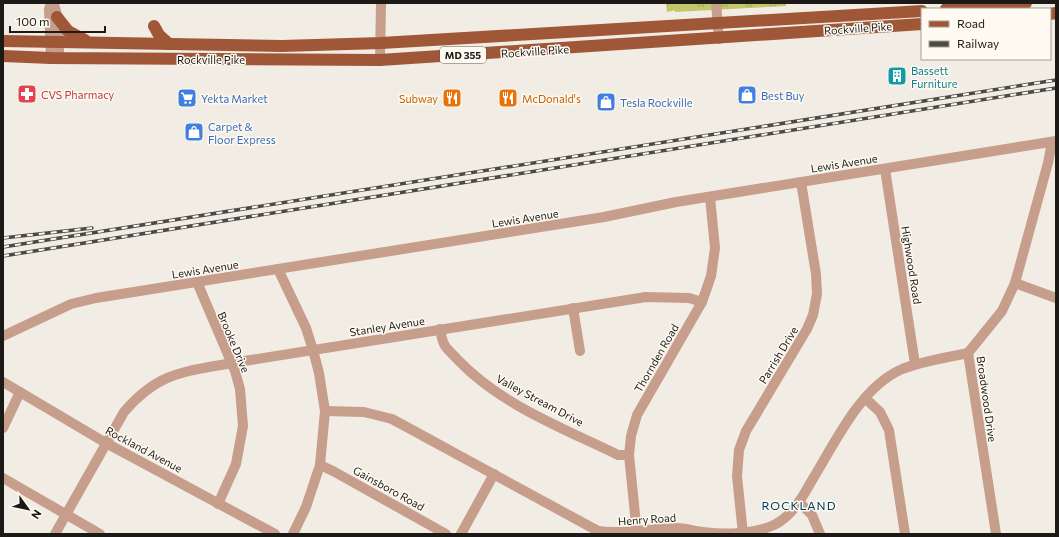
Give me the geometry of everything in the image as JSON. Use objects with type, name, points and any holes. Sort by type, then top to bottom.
[{"type":"main road","points":[[959,8],[1026,3]]},
{"type":"main road","name":"Rockville Pike","points":[[3,41],[282,46],[381,43],[816,18],[918,8]]},
{"type":"main road","points":[[57,17],[68,31],[90,42]]},
{"type":"main road","points":[[816,18],[817,31]]},
{"type":"main road","name":"Rockville Pike","points":[[3,56],[55,58],[380,60],[719,39],[920,24]]},
{"type":"main road","points":[[140,43],[154,26],[159,35],[170,44]]},
{"type":"street","points":[[54,41],[57,17],[56,7],[52,3],[49,9],[55,58]]},
{"type":"street","points":[[380,3],[380,60]]},
{"type":"street","points":[[716,3],[719,39]]},
{"type":"street","points":[[918,8],[920,24]]},
{"type":"street","name":"Lewis Avenue","points":[[3,336],[71,304],[96,298],[596,218],[710,197],[1054,141]]},
{"type":"street","name":"Broadwood Drive","points":[[996,534],[968,353],[1002,311],[1015,283],[1054,141]]},
{"type":"street","name":"Highwood Road","points":[[885,169],[915,364]]},
{"type":"street","name":"Parrish Drive","points":[[743,533],[737,476],[739,450],[746,431],[807,330],[813,315],[817,294],[816,274],[801,182]]},
{"type":"street","name":"Thornden Road","points":[[637,533],[629,455],[631,436],[637,415],[702,302],[711,276],[714,248],[710,197]]},
{"type":"street","points":[[278,269],[306,328],[319,373],[325,411],[320,465],[306,507],[293,534]]},
{"type":"street","name":"Brooke Drive","points":[[197,282],[232,363],[240,389],[243,426],[236,464],[218,504]]},
{"type":"street","points":[[1015,283],[1056,298]]},
{"type":"street","name":"Stanley Avenue","points":[[55,534],[124,412],[135,398],[153,384],[174,374],[440,329],[646,297],[672,296],[689,298],[702,302]]},
{"type":"street","points":[[573,308],[580,350]]},
{"type":"street","name":"Valley Stream Drive","points":[[440,329],[443,343],[446,347],[467,369],[490,389],[533,413],[618,455],[629,455]]},
{"type":"street","name":"Henry Road","points":[[325,411],[364,412],[392,419],[598,531],[610,533],[637,533],[677,528],[721,534],[743,533],[775,524],[788,516],[799,502],[852,416],[865,398],[885,379],[915,364],[968,353]]},
{"type":"street","name":"Rockland Avenue","points":[[3,382],[106,443],[275,534]]},
{"type":"street","points":[[3,428],[20,392]]},
{"type":"street","points":[[865,398],[880,412],[889,430],[905,534]]},
{"type":"street","name":"Gainsboro Road","points":[[320,465],[446,534]]},
{"type":"street","points":[[461,534],[494,474]]},
{"type":"street","points":[[3,478],[100,534]]},
{"type":"street","points":[[799,502],[812,515],[820,534]]},
{"type":"green space","points":[[666,3],[681,3],[681,9],[667,12]]},
{"type":"green space","points":[[674,3],[786,3],[786,6],[675,12]]},
{"type":"railway","points":[[3,247],[1056,80]]},
{"type":"railway","points":[[3,256],[1056,88]]},
{"type":"railway","points":[[3,238],[92,228]]},
{"type":"place","name":"Bassett Furniture","points":[[897,76]]},
{"type":"place","name":"CVS Pharmacy","points":[[27,94]]},
{"type":"place","name":"Best Buy","points":[[747,95]]},
{"type":"place","name":"Yekta Market","points":[[187,98]]},
{"type":"place","name":"Subway","points":[[452,98]]},
{"type":"place","name":"McDonald's","points":[[508,98]]},
{"type":"place","name":"Tesla Rockville","points":[[606,102]]},
{"type":"place","name":"Carpet & Floor Express","points":[[194,132]]},
{"type":"district","name":"ROCKLAND","points":[[799,505]]}]
